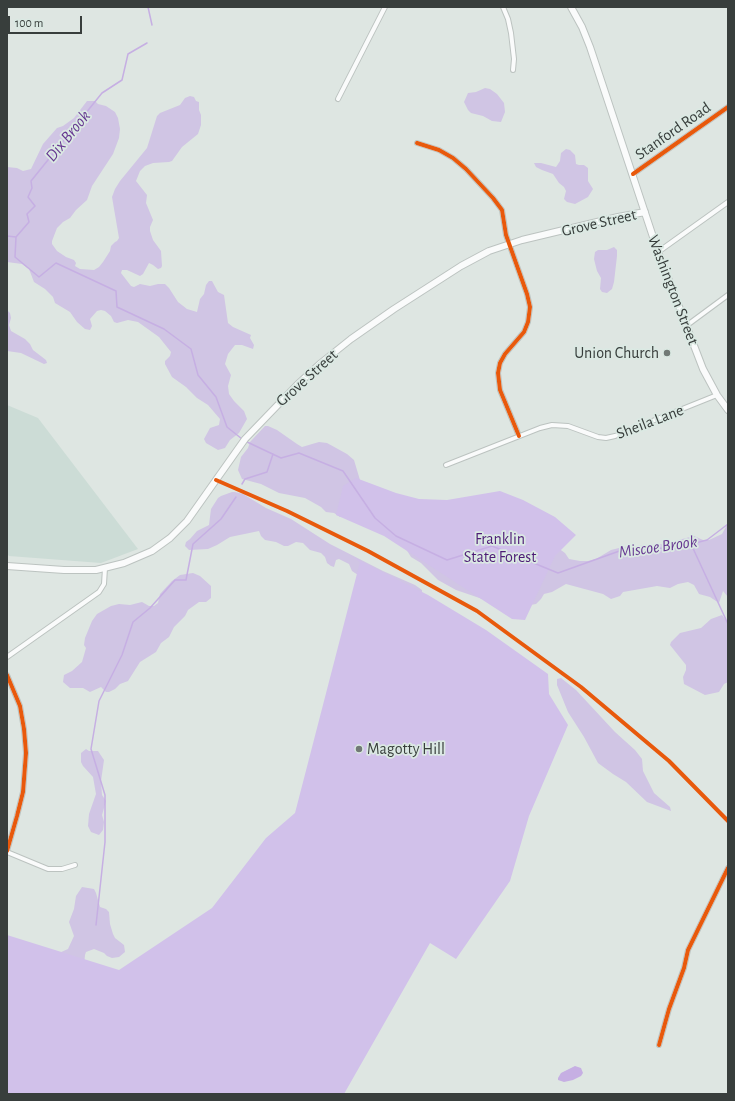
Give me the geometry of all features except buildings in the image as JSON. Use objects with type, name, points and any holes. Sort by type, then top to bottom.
[{"type":"main road","name":"Washington Street","points":[[571,7],[588,42],[658,252],[686,326],[703,369],[717,395],[728,410]]},
{"type":"main road","name":"Grove Street","points":[[7,566],[88,570],[105,568],[124,563],[146,554],[170,538],[187,521],[244,441],[268,414],[308,374],[351,339],[420,292],[461,266],[489,251],[509,244],[645,212]]},
{"type":"street","points":[[338,99],[385,7]]},
{"type":"street","points":[[502,7],[508,18],[511,33],[513,70]]},
{"type":"street","name":"Stanford Road","points":[[633,174],[728,107]]},
{"type":"street","points":[[417,143],[439,150],[453,158],[466,169],[502,210],[506,235],[527,294],[530,315],[524,332],[519,340],[507,351],[498,370],[500,390],[520,436]]},
{"type":"street","points":[[658,252],[728,202]]},
{"type":"street","points":[[686,326],[728,295]]},
{"type":"street","name":"Sheila Lane","points":[[446,466],[544,426],[559,424],[572,427],[594,436],[610,437],[717,395]]},
{"type":"street","points":[[7,657],[98,592],[105,580],[105,568]]},
{"type":"street","points":[[7,675],[16,694],[21,711],[26,753],[23,792],[18,816],[7,852],[48,869],[62,869],[75,865]]},
{"type":"street","points":[[659,1045],[669,1009],[684,968],[688,950],[728,868]]},
{"type":"shaded area","points":[[485,88],[490,89],[497,94],[504,103],[505,112],[501,122],[492,121],[483,116],[471,113],[464,102],[468,93],[476,92]]},
{"type":"shaded area","points":[[190,96],[194,97],[196,101],[199,102],[201,125],[198,134],[182,147],[172,161],[153,163],[145,166],[140,171],[136,181],[147,195],[146,203],[153,220],[150,231],[153,240],[161,251],[162,266],[158,269],[149,263],[143,274],[140,276],[127,270],[122,270],[121,273],[131,286],[134,287],[140,284],[150,286],[165,284],[178,302],[187,309],[197,312],[200,299],[204,294],[206,285],[209,281],[212,281],[218,292],[224,295],[228,323],[233,327],[251,335],[250,338],[254,345],[253,349],[242,345],[235,345],[228,354],[225,364],[231,375],[228,386],[229,394],[244,411],[247,419],[239,433],[230,440],[225,448],[218,450],[206,443],[204,439],[210,428],[219,425],[220,419],[208,405],[197,398],[186,387],[172,377],[165,364],[165,361],[170,356],[171,352],[159,337],[138,322],[128,320],[117,323],[114,322],[111,316],[105,311],[101,310],[97,311],[90,319],[92,326],[90,330],[85,329],[77,322],[70,312],[55,303],[53,297],[45,289],[34,282],[29,269],[22,264],[7,262],[7,167],[17,168],[23,171],[31,169],[43,144],[57,128],[63,126],[74,118],[87,101],[95,101],[115,112],[120,129],[119,138],[113,154],[92,186],[87,200],[70,218],[57,228],[52,241],[52,244],[57,251],[74,260],[76,263],[75,266],[80,269],[94,270],[103,262],[110,251],[111,246],[119,238],[112,197],[115,189],[147,148],[157,116],[160,113],[180,105],[185,98]]},
{"type":"shaded area","points":[[566,149],[570,150],[575,155],[576,164],[584,165],[588,168],[588,181],[593,189],[588,197],[575,204],[567,202],[564,199],[566,191],[553,174],[536,167],[534,163],[541,163],[556,167],[560,161],[561,153]]},
{"type":"shaded area","points":[[614,247],[617,250],[617,256],[614,282],[612,289],[607,293],[602,292],[600,289],[601,278],[597,271],[594,259],[595,252]]},
{"type":"shaded area","points":[[7,310],[10,313],[11,318],[9,325],[11,331],[25,339],[33,350],[46,360],[47,363],[44,364],[21,353],[7,351]]},
{"type":"shaded area","points":[[7,405],[38,418],[138,549],[101,563],[9,556],[7,554]]},
{"type":"shaded area","points":[[265,426],[277,430],[302,447],[319,442],[327,443],[347,454],[354,460],[360,480],[340,517],[334,513],[326,512],[321,507],[305,498],[279,493],[261,484],[242,479],[238,470],[241,457],[248,448],[250,442]]},
{"type":"shaded area","points":[[232,492],[243,494],[266,508],[291,519],[330,544],[383,571],[415,585],[422,590],[422,593],[361,577],[352,571],[349,564],[339,559],[336,560],[334,567],[331,566],[327,563],[325,557],[321,553],[310,550],[303,543],[296,542],[288,546],[284,546],[276,542],[265,540],[259,531],[230,537],[208,549],[189,550],[185,546],[186,542],[197,531],[209,525],[211,509],[218,498]]},
{"type":"shaded area","points":[[728,523],[728,597],[723,591],[719,603],[710,597],[699,594],[694,585],[688,582],[678,584],[670,588],[657,586],[623,592],[620,596],[611,599],[603,594],[566,584],[552,592],[544,594],[536,604],[524,606],[500,605],[456,590],[438,580],[421,563],[411,557],[406,549],[558,548],[565,553],[569,559],[588,561],[596,559],[611,550],[623,547],[663,544],[694,536],[703,540],[709,540],[722,534]]},
{"type":"shaded area","points":[[193,573],[200,576],[211,586],[211,598],[206,602],[199,602],[188,610],[185,616],[174,627],[169,637],[161,643],[156,652],[140,662],[128,681],[120,684],[109,692],[106,692],[101,687],[90,692],[83,688],[70,688],[63,682],[64,675],[72,671],[82,662],[86,648],[84,645],[85,638],[92,621],[97,614],[111,606],[119,604],[130,605],[142,602],[149,606],[154,606],[158,603],[160,594],[172,581],[180,575]]},
{"type":"shaded area","points":[[722,615],[728,623],[728,682],[724,684],[719,692],[705,695],[684,684],[683,677],[686,670],[686,665],[670,645],[680,633],[701,628],[711,619]]},
{"type":"shaded area","points":[[561,678],[576,690],[615,732],[635,750],[642,759],[643,771],[654,793],[670,807],[671,811],[647,802],[626,782],[598,763],[568,712],[557,685],[557,679]]},
{"type":"shaded area","points":[[86,749],[89,751],[98,751],[104,760],[101,781],[102,795],[106,801],[102,815],[104,822],[103,830],[99,835],[91,832],[88,826],[89,814],[96,794],[93,777],[81,762],[81,753]]},
{"type":"shaded area","points":[[82,887],[94,889],[100,907],[109,912],[113,934],[115,938],[124,945],[125,952],[119,957],[112,958],[94,949],[86,952],[84,966],[59,953],[68,949],[74,936],[69,922],[74,909],[76,896]]},
{"type":"shaded area","points":[[575,1066],[581,1068],[583,1073],[581,1076],[564,1082],[558,1080],[561,1073]]},
{"type":"green space","name":"Franklin State Forest","points":[[356,478],[396,493],[419,499],[447,500],[500,491],[523,500],[555,517],[576,535],[555,556],[525,620],[512,619],[384,536],[336,515],[343,486]]},
{"type":"green space","name":"Franklin State Forest","points":[[353,557],[428,595],[486,630],[548,674],[549,694],[568,725],[529,816],[510,881],[456,959],[430,943],[344,1094],[7,1094],[7,935],[119,970],[212,908],[266,838],[295,813],[360,562]]},
{"type":"waterway","name":"Dix Brook","points":[[148,7],[152,25]]},
{"type":"waterway","name":"Dix Brook","points":[[16,237],[29,222],[27,214],[35,206],[28,197],[32,188],[31,181],[102,93],[122,80],[128,54],[147,43]]},
{"type":"waterway","points":[[7,236],[16,237]]},
{"type":"waterway","name":"Miscoe Brook","points":[[16,237],[15,257],[39,277],[56,263],[116,291],[117,307],[164,329],[191,349],[198,375],[216,397],[227,427],[242,439]]},
{"type":"waterway","name":"Miscoe Brook","points":[[245,441],[281,458],[299,453],[343,471],[375,518],[396,536],[447,560],[492,546],[558,573],[625,549],[676,548],[707,540],[728,524]]},
{"type":"waterway","points":[[242,484],[245,479],[267,472],[273,454]]},
{"type":"waterway","points":[[96,925],[105,842],[105,795],[91,749],[99,701],[122,655],[133,622],[150,608],[175,580],[186,580],[193,544],[221,519],[236,497]]},
{"type":"waterway","points":[[691,544],[728,624]]},
{"type":"cycle path","points":[[633,174],[728,107]]},
{"type":"cycle path","points":[[417,143],[439,150],[453,158],[466,169],[502,210],[506,235],[527,294],[530,307],[528,322],[524,332],[505,354],[500,363],[498,373],[500,390],[519,436]]},
{"type":"cycle path","points":[[216,480],[287,511],[368,551],[477,611],[581,687],[669,761],[728,821]]},
{"type":"cycle path","points":[[7,675],[20,706],[26,753],[23,792],[7,851]]},
{"type":"cycle path","points":[[659,1045],[669,1009],[684,968],[688,950],[728,868]]},
{"type":"place","name":"Union Church","points":[[667,353]]},
{"type":"place","name":"Magotty Hill","points":[[359,749]]}]
